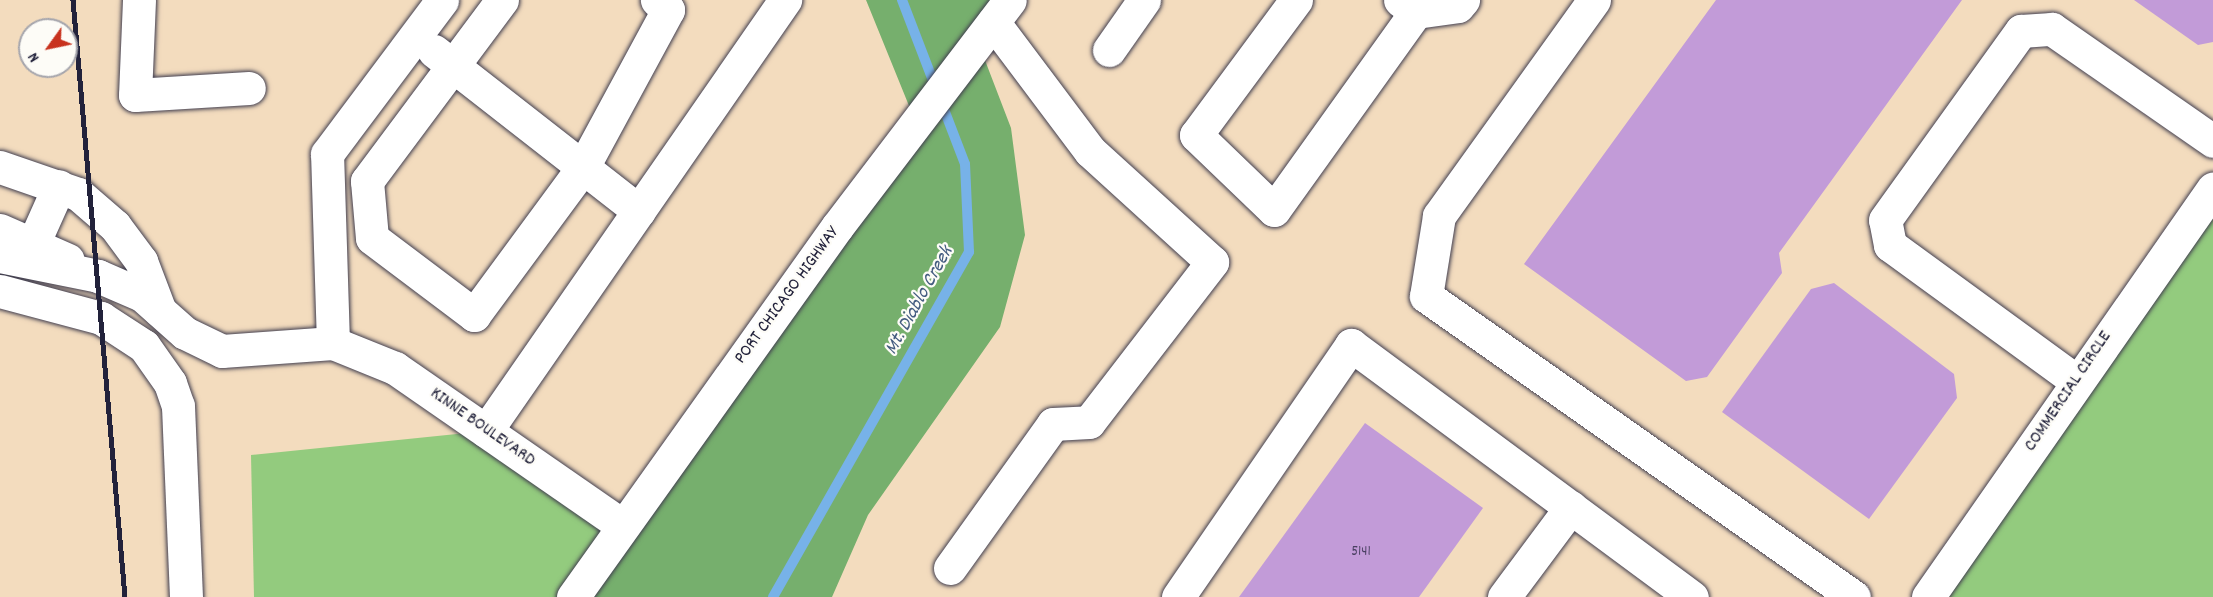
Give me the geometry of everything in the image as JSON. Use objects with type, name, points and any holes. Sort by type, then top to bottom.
[{"type":"street","points":[[139,0],[135,95],[249,88]]},
{"type":"street","points":[[0,230],[42,255],[142,295],[185,333],[222,351],[333,343],[327,154],[442,0]]},
{"type":"street","points":[[502,0],[367,181],[372,238],[474,315],[583,167],[668,10],[657,0]]},
{"type":"street","points":[[486,431],[785,0]]},
{"type":"street","points":[[1109,50],[1144,0]]},
{"type":"street","points":[[1296,0],[1196,135],[1274,210],[1408,6],[1458,6],[1463,0]]},
{"type":"street","points":[[1594,0],[1439,216],[1426,296],[1854,597]]},
{"type":"street","points":[[950,568],[1053,424],[1089,422],[1212,262],[1090,151],[1001,11]]},
{"type":"street","name":"PORT CHICAGO HIGHWAY","points":[[573,597],[883,167],[1001,11]]},
{"type":"street","points":[[2075,380],[1890,245],[1886,220],[2021,31],[2052,29],[2213,141]]},
{"type":"street","points":[[415,37],[639,211]]},
{"type":"street","points":[[0,167],[78,194],[115,226],[141,261],[160,311]]},
{"type":"street","points":[[42,300],[42,255],[59,186]]},
{"type":"street","name":"COMMERCIAL CIRCLE","points":[[1928,597],[2075,380],[2213,189]]},
{"type":"street","points":[[0,256],[42,255]]},
{"type":"street","points":[[0,291],[42,300],[101,318],[135,341],[170,382],[178,406],[186,597]]},
{"type":"street","name":"KINNE BOULEVARD","points":[[333,343],[395,368],[623,526]]},
{"type":"street","points":[[1178,597],[1351,345],[1692,597]]},
{"type":"street","points":[[1504,597],[1571,507]]},
{"type":"green space","points":[[866,0],[1010,0],[978,42],[1011,128],[1025,235],[1000,327],[868,515],[832,597],[573,597],[916,123]]},
{"type":"green space","points":[[2213,189],[2213,597],[1928,597]]},
{"type":"green space","points":[[486,431],[623,526],[573,597],[254,597],[251,455]]},
{"type":"building","points":[[1716,0],[1962,0],[1779,253],[1782,273],[1707,377],[1686,381],[1524,264]]},
{"type":"building","points":[[2134,0],[2213,0],[2213,42],[2198,45]]},
{"type":"building","points":[[1834,283],[1954,374],[1957,398],[1869,519],[1722,412],[1811,289]]},
{"type":"building","points":[[1365,423],[1483,508],[1419,597],[1239,597]]},
{"type":"waterway","name":"Mt. Diablo Creek","points":[[773,597],[969,252],[965,164],[902,0]]},
{"type":"railway","points":[[73,0],[125,597]]}]
